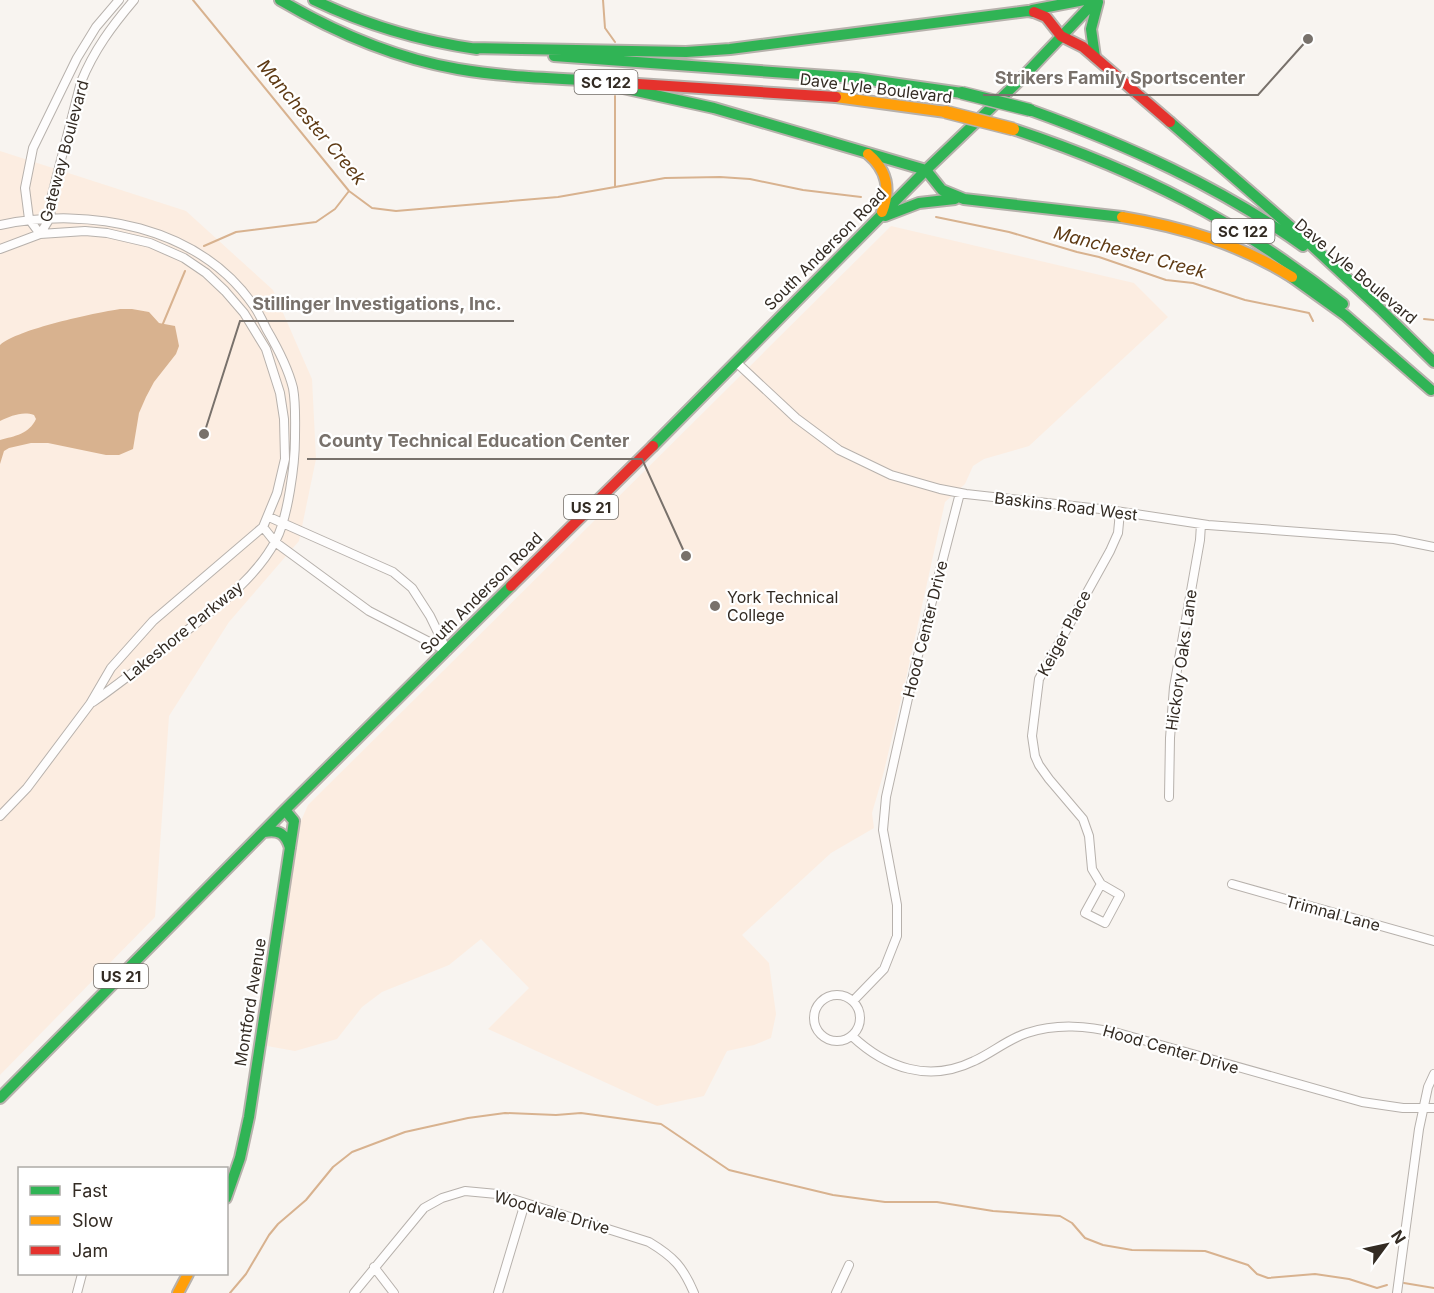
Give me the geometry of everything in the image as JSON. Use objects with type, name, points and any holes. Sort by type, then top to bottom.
[{"type":"main road","name":"Dave Lyle Boulevard","points":[[279,0],[342,34],[395,55],[469,71],[848,98],[946,112],[1061,144],[1117,165],[1182,196],[1229,222],[1291,264],[1368,325],[1432,392]]},
{"type":"main road","name":"Dave Lyle Boulevard","points":[[314,0],[372,26],[471,48],[856,78],[962,93],[1030,110],[1112,140],[1196,179],[1298,242],[1379,308],[1434,362]]},
{"type":"main road","points":[[471,48],[677,52],[730,49],[1028,11],[1084,0]]},
{"type":"main road","points":[[1096,59],[1090,35],[1097,0]]},
{"type":"main road","name":"US 21","points":[[1061,36],[1097,0]]},
{"type":"main road","points":[[1028,11],[1046,16],[1061,36],[1080,44],[1303,236],[1379,308]]},
{"type":"main road","name":"South Anderson Road","points":[[0,1098],[285,810],[926,171],[987,113],[1061,36]]},
{"type":"main road","points":[[591,81],[714,108],[861,150],[926,171],[942,190],[964,199]]},
{"type":"main road","points":[[861,150],[877,161],[886,176],[887,195],[878,219]]},
{"type":"main road","points":[[878,219],[907,206],[929,201],[964,199],[1155,222],[1194,232],[1229,244],[1268,262],[1318,294],[1432,392]]},
{"type":"main road","name":"Montford Avenue","points":[[228,1193],[238,1168],[248,1128],[290,848],[294,821],[285,810]]},
{"type":"main road","points":[[264,832],[275,830],[281,832],[287,838],[290,848]]},
{"type":"main road","points":[[178,1293],[187,1275]]},
{"type":"street","name":"Gateway Boulevard","points":[[119,0],[96,27],[77,58],[33,148],[25,188],[29,219],[40,234],[50,218],[52,195],[81,82],[88,64],[105,35],[134,0]]},
{"type":"street","points":[[77,58],[88,64]]},
{"type":"street","name":"Lakeshore Parkway","points":[[0,225],[29,219],[50,218],[107,221],[156,232],[186,247],[211,263],[234,282],[254,305],[276,344],[292,387],[295,414],[295,456],[284,523],[275,542],[251,576],[217,607],[90,704]]},
{"type":"street","name":"Lakeshore Parkway","points":[[0,249],[40,234],[85,231],[107,233],[150,243],[184,258],[206,273],[244,313],[266,349],[280,393],[284,419],[285,459],[277,493],[263,527],[153,621],[111,668],[90,704],[27,788],[0,816]]},
{"type":"street","name":"Baskins Road West","points":[[736,362],[796,418],[839,450],[891,475],[960,493],[1201,524],[1394,540],[1434,547]]},
{"type":"street","name":"Hood Center Drive","points":[[853,1001],[884,969],[897,936],[897,905],[883,830],[886,797],[915,667],[960,493]]},
{"type":"street","name":"Keiger Place","points":[[1101,884],[1085,913],[1105,923],[1120,895],[1101,884],[1090,861],[1087,828],[1083,819],[1039,765],[1032,736],[1039,679],[1110,551],[1118,533],[1120,512]]},
{"type":"street","points":[[269,517],[393,572],[412,588],[430,616],[447,651]]},
{"type":"street","name":"Hickory Oaks Lane","points":[[1169,797],[1174,687],[1201,524]]},
{"type":"street","points":[[263,527],[275,542],[369,611],[447,651]]},
{"type":"street","name":"Trimnal Lane","points":[[1232,884],[1434,941]]},
{"type":"street","points":[[840,994],[853,1001],[858,1007],[860,1023],[852,1035],[838,1041],[825,1037],[814,1018],[819,1003],[832,995],[840,994]]},
{"type":"street","name":"Hood Center Drive","points":[[852,1035],[864,1047],[889,1063],[908,1069],[939,1071],[973,1062],[1026,1033],[1064,1025],[1089,1027],[1118,1033],[1342,1098],[1382,1106],[1434,1108]]},
{"type":"street","points":[[1397,1293],[1415,1153],[1428,1087],[1434,1074]]},
{"type":"street","name":"Woodvale Drive","points":[[354,1293],[424,1208],[442,1198],[465,1191],[497,1194],[650,1242],[670,1254],[685,1271],[694,1293]]},
{"type":"street","points":[[498,1293],[525,1203]]},
{"type":"street","points":[[836,1293],[849,1265]]},
{"type":"street","points":[[374,1267],[394,1293]]},
{"type":"street","points":[[77,1293],[82,1275]]},
{"type":"shaded area","points":[[0,151],[186,211],[273,290],[312,379],[316,459],[299,541],[229,622],[169,716],[155,917],[0,1075]]},
{"type":"shaded area","name":"York Technical College","points":[[891,226],[1134,283],[1168,317],[1029,446],[984,459],[973,466],[965,484],[945,502],[904,687],[872,813],[874,828],[831,853],[742,935],[769,963],[776,1014],[771,1038],[754,1045],[727,1051],[704,1096],[657,1106],[488,1029],[529,988],[481,939],[449,965],[382,992],[362,1007],[337,1039],[295,1051],[267,1046],[290,872],[300,823],[308,805]]},
{"type":"shaded area","points":[[120,309],[149,312],[159,323],[175,326],[179,346],[176,354],[154,382],[146,397],[139,413],[133,449],[119,455],[106,455],[48,443],[31,443],[4,451],[0,464],[0,440],[25,431],[36,419],[34,415],[21,414],[0,421],[0,345],[9,339],[39,328]]},
{"type":"waterway","name":"Manchester Creek","points":[[193,0],[349,191],[372,208],[396,211],[558,197],[615,187]]},
{"type":"waterway","points":[[603,0],[605,28],[615,42]]},
{"type":"waterway","name":"Manchester Creek","points":[[615,96],[615,187],[665,178],[720,177],[750,179],[803,190],[861,197]]},
{"type":"waterway","points":[[204,246],[236,232],[316,222],[335,209],[349,191]]},
{"type":"waterway","name":"Manchester Creek","points":[[936,217],[1009,232],[1099,257],[1166,280],[1193,283],[1245,300],[1309,313],[1313,321]]},
{"type":"waterway","points":[[162,326],[185,271]]},
{"type":"waterway","name":"Manchester Creek","points":[[1424,319],[1434,320]]},
{"type":"waterway","points":[[230,1293],[246,1274],[278,1224],[306,1200],[333,1167],[352,1152],[405,1132],[468,1118],[505,1113],[556,1115],[581,1113],[661,1124],[729,1170],[833,1195],[885,1202],[937,1202],[993,1211],[1060,1216],[1072,1223],[1085,1238],[1103,1245],[1132,1250],[1205,1251],[1248,1265],[1257,1274],[1268,1278],[1315,1274],[1349,1279],[1377,1288],[1387,1285]]},
{"type":"waterway","points":[[1404,1283],[1434,1288]]},
{"type":"traffic: fast","points":[[280,0],[366,43],[434,64],[493,74],[599,81]]},
{"type":"traffic: fast","points":[[314,0],[394,31],[477,49]]},
{"type":"traffic: fast","points":[[1032,10],[1084,0]]},
{"type":"traffic: fast","points":[[653,446],[926,170],[1020,80],[1096,0]]},
{"type":"traffic: fast","points":[[1095,57],[1091,29],[1098,2]]},
{"type":"traffic: fast","points":[[471,48],[686,52],[730,49],[1034,12]]},
{"type":"traffic: fast","points":[[554,56],[856,78],[962,93]]},
{"type":"traffic: fast","points":[[591,81],[714,108],[926,170],[942,190],[964,199],[1122,217]]},
{"type":"traffic: fast","points":[[962,93],[1030,110]]},
{"type":"traffic: fast","points":[[1030,110],[1102,138],[1171,169],[1239,204],[1303,246]]},
{"type":"traffic: fast","points":[[1170,122],[1307,241],[1379,308]]},
{"type":"traffic: fast","points":[[1013,129],[1103,162],[1186,201],[1265,248],[1343,304]]},
{"type":"traffic: fast","points":[[885,216],[919,203],[955,199]]},
{"type":"traffic: fast","points":[[1292,277],[1345,315],[1431,390]]},
{"type":"traffic: fast","points":[[1375,304],[1434,362]]},
{"type":"traffic: fast","points":[[0,1098],[511,586]]},
{"type":"traffic: fast","points":[[228,1192],[240,1158],[249,1117],[294,821],[285,810]]},
{"type":"traffic: fast","points":[[264,832],[278,832],[286,839],[290,848]]},
{"type":"traffic: slow","points":[[836,97],[946,112]]},
{"type":"traffic: slow","points":[[946,112],[1013,129]]},
{"type":"traffic: slow","points":[[868,154],[883,173],[887,188],[882,212]]},
{"type":"traffic: slow","points":[[1122,217],[1210,238],[1252,255],[1292,277]]},
{"type":"traffic: slow","points":[[178,1293],[187,1275]]},
{"type":"traffic: jam","points":[[1034,12],[1046,17],[1061,36],[1083,47],[1170,122]]},
{"type":"traffic: jam","points":[[638,84],[836,97]]},
{"type":"traffic: jam","points":[[511,586],[653,446]]},
{"type":"place","name":"Strikers Family Sportscenter","points":[[1308,39]]},
{"type":"place","name":"Stillinger Investigations, Inc.","points":[[204,434]]},
{"type":"place","name":"County Technical Education Center","points":[[686,556]]},
{"type":"place","name":"York Technical College","points":[[715,606]]}]
